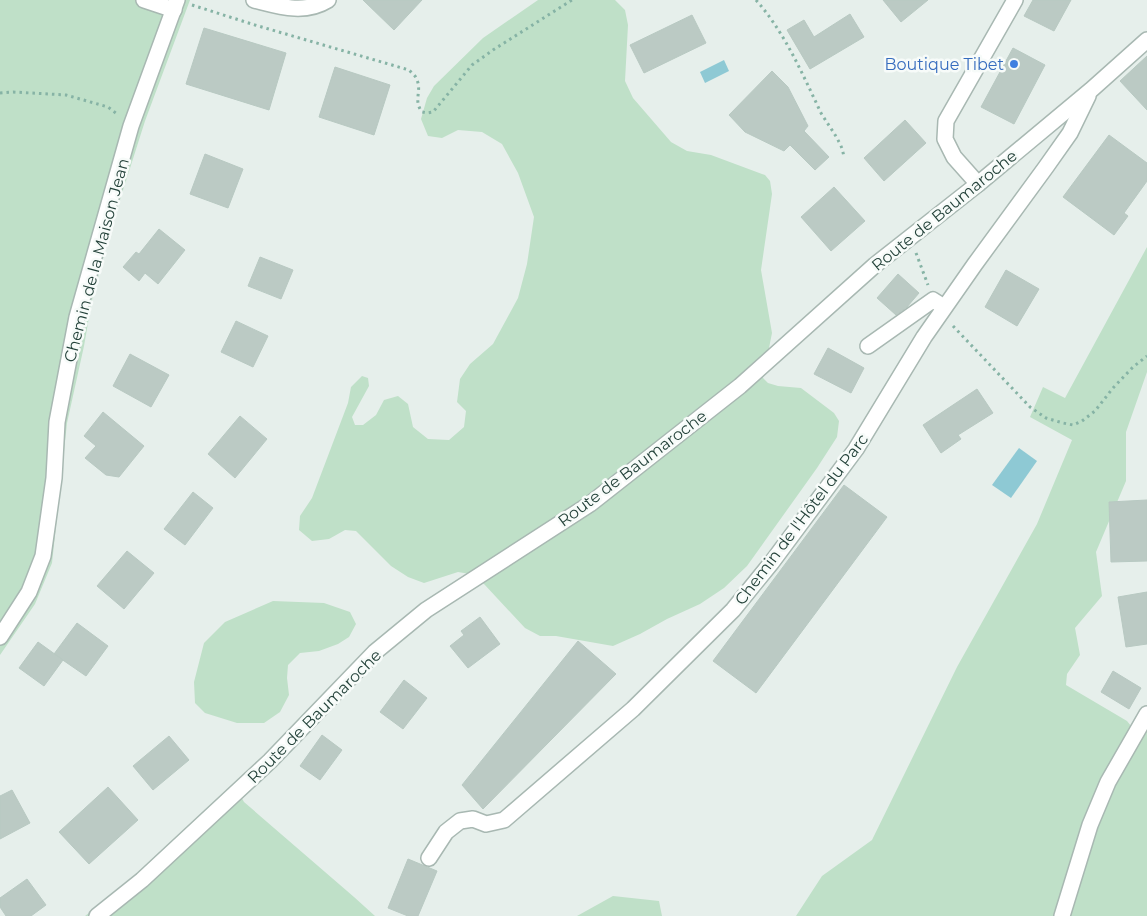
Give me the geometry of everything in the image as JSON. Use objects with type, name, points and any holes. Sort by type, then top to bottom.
[{"type":"street","points":[[144,0],[175,5]]},
{"type":"street","points":[[254,0],[293,9],[310,8],[328,0]]},
{"type":"street","points":[[978,184],[954,157],[945,139],[946,121],[1015,0]]},
{"type":"street","name":"Chemin de la Maison Jean","points":[[0,637],[30,592],[43,556],[54,478],[57,422],[77,318],[131,126],[175,5]]},
{"type":"street","name":"Route de Baumaroche","points":[[97,916],[142,880],[270,761],[382,646],[426,610],[590,504],[740,386],[868,271],[978,184],[1091,90],[1147,40]]},
{"type":"street","name":"Chemin de l'Hôtel du Parc","points":[[429,858],[446,832],[460,822],[473,819],[486,824],[504,820],[633,709],[733,610],[772,562],[856,449],[924,337],[939,303],[1051,160],[1070,133],[1091,90]]},
{"type":"street","points":[[868,346],[939,303]]},
{"type":"street","points":[[1062,916],[1090,825],[1108,782],[1147,714]]},
{"type":"path","points":[[175,5],[185,3],[409,70],[417,78],[418,107],[422,112],[427,113],[433,112],[472,65],[512,37],[572,0]]},
{"type":"path","points":[[756,0],[765,10],[796,60],[826,123],[839,142],[844,157]]},
{"type":"path","points":[[0,93],[66,95],[108,107],[131,126]]},
{"type":"path","points":[[913,246],[939,303]]},
{"type":"path","points":[[951,324],[1030,407],[1046,418],[1063,424],[1073,425],[1095,411],[1133,366],[1147,356]]},
{"type":"green space","points":[[0,0],[190,0],[145,121],[112,225],[92,300],[67,423],[52,563],[35,604],[0,655]]},
{"type":"green space","points":[[538,0],[615,0],[625,10],[628,25],[625,81],[633,98],[671,142],[687,151],[711,155],[765,175],[770,181],[772,194],[761,270],[772,333],[763,378],[768,383],[778,386],[801,388],[834,413],[839,421],[837,437],[747,566],[724,588],[700,604],[613,646],[556,636],[540,636],[525,628],[484,584],[470,574],[458,572],[424,583],[408,577],[391,566],[356,531],[345,530],[329,539],[312,541],[299,530],[300,516],[312,498],[348,403],[351,387],[362,376],[368,378],[369,386],[352,417],[355,425],[363,425],[376,415],[384,400],[398,396],[408,404],[413,427],[428,439],[449,440],[464,427],[466,411],[457,402],[460,379],[470,364],[493,344],[518,298],[527,264],[534,217],[518,173],[502,144],[482,132],[458,130],[442,138],[428,136],[421,119],[427,98],[434,86],[483,38]]},
{"type":"green space","points":[[1147,247],[1147,372],[1126,432],[1126,481],[1096,552],[1102,596],[1075,628],[1080,655],[1067,674],[1066,685],[1127,721],[1139,736],[1147,727],[1147,916],[796,916],[822,876],[872,840],[957,667],[1037,524],[1072,440],[1030,417],[1043,387],[1065,398]]},
{"type":"green space","points":[[273,601],[324,603],[350,612],[356,624],[349,637],[338,644],[319,651],[300,653],[288,665],[289,695],[280,712],[264,723],[237,723],[205,713],[195,703],[194,682],[204,643],[225,622]]},
{"type":"green space","points":[[235,786],[244,802],[375,916],[85,916],[139,874]]},
{"type":"green space","points":[[613,896],[659,901],[662,916],[577,916]]},
{"type":"water","points":[[724,60],[729,71],[705,83],[700,72]]},
{"type":"water","points":[[1019,448],[1037,461],[1011,498],[992,485]]},
{"type":"building","points":[[363,0],[422,0],[394,30]]},
{"type":"building","points":[[883,0],[928,0],[901,22]]},
{"type":"building","points":[[1033,0],[1071,0],[1054,31],[1024,16]]},
{"type":"building","points":[[850,14],[864,37],[810,69],[787,30],[804,20],[814,37]]},
{"type":"building","points":[[692,15],[706,43],[644,73],[630,45]]},
{"type":"building","points":[[204,28],[286,53],[269,110],[186,84]]},
{"type":"building","points":[[1013,48],[1045,65],[1014,124],[981,107]]},
{"type":"building","points":[[1147,56],[1147,110],[1120,81]]},
{"type":"building","points":[[335,67],[390,85],[374,135],[319,117]]},
{"type":"building","points":[[772,71],[788,87],[808,126],[804,131],[829,157],[815,170],[790,145],[784,151],[745,132],[729,115]]},
{"type":"building","points":[[905,120],[926,143],[884,181],[864,158]]},
{"type":"building","points":[[1109,135],[1147,163],[1147,181],[1124,213],[1128,216],[1114,235],[1063,197]]},
{"type":"building","points":[[205,154],[243,169],[228,208],[190,194]]},
{"type":"building","points":[[834,187],[865,221],[831,251],[801,217]]},
{"type":"building","points":[[159,229],[185,250],[158,284],[145,273],[139,281],[123,267],[136,252],[139,254]]},
{"type":"building","points":[[260,257],[293,270],[281,299],[248,286]]},
{"type":"building","points":[[1006,270],[1039,289],[1017,326],[985,307]]},
{"type":"building","points":[[898,274],[919,293],[907,307],[896,315],[877,298]]},
{"type":"building","points":[[236,321],[268,336],[253,367],[221,352]]},
{"type":"building","points":[[828,348],[864,368],[851,393],[814,374]]},
{"type":"building","points":[[130,354],[169,375],[151,407],[113,386]]},
{"type":"building","points":[[977,389],[993,413],[958,435],[961,439],[941,453],[923,425]]},
{"type":"building","points":[[103,412],[144,446],[119,477],[106,475],[85,458],[96,446],[84,436]]},
{"type":"building","points":[[240,416],[267,439],[235,478],[208,454]]},
{"type":"building","points":[[844,485],[887,517],[756,693],[713,661]]},
{"type":"building","points":[[193,492],[213,508],[185,545],[164,529]]},
{"type":"building","points":[[1147,500],[1147,561],[1111,562],[1109,502]]},
{"type":"building","points":[[127,551],[154,573],[124,609],[97,586]]},
{"type":"building","points":[[1147,592],[1147,644],[1126,647],[1118,597]]},
{"type":"building","points":[[480,617],[500,644],[468,668],[450,646],[464,635],[461,631]]},
{"type":"building","points":[[77,623],[108,646],[86,676],[54,654]]},
{"type":"building","points":[[578,641],[616,674],[483,809],[462,785]]},
{"type":"building","points":[[38,642],[63,660],[44,686],[19,668]]},
{"type":"building","points":[[1113,671],[1141,688],[1129,709],[1101,692]]},
{"type":"building","points":[[404,680],[427,698],[403,729],[380,712]]},
{"type":"building","points":[[322,735],[342,750],[320,780],[300,766]]},
{"type":"building","points":[[169,736],[189,760],[153,790],[133,766]]},
{"type":"building","points":[[108,787],[138,820],[89,864],[59,832]]},
{"type":"building","points":[[12,790],[30,823],[0,839],[0,796]]},
{"type":"building","points":[[408,859],[437,871],[418,916],[408,916],[388,908]]},
{"type":"building","points":[[27,879],[46,905],[31,916],[6,916],[0,907],[0,898]]},
{"type":"place","name":"Boutique Tibet","points":[[1014,64]]}]
